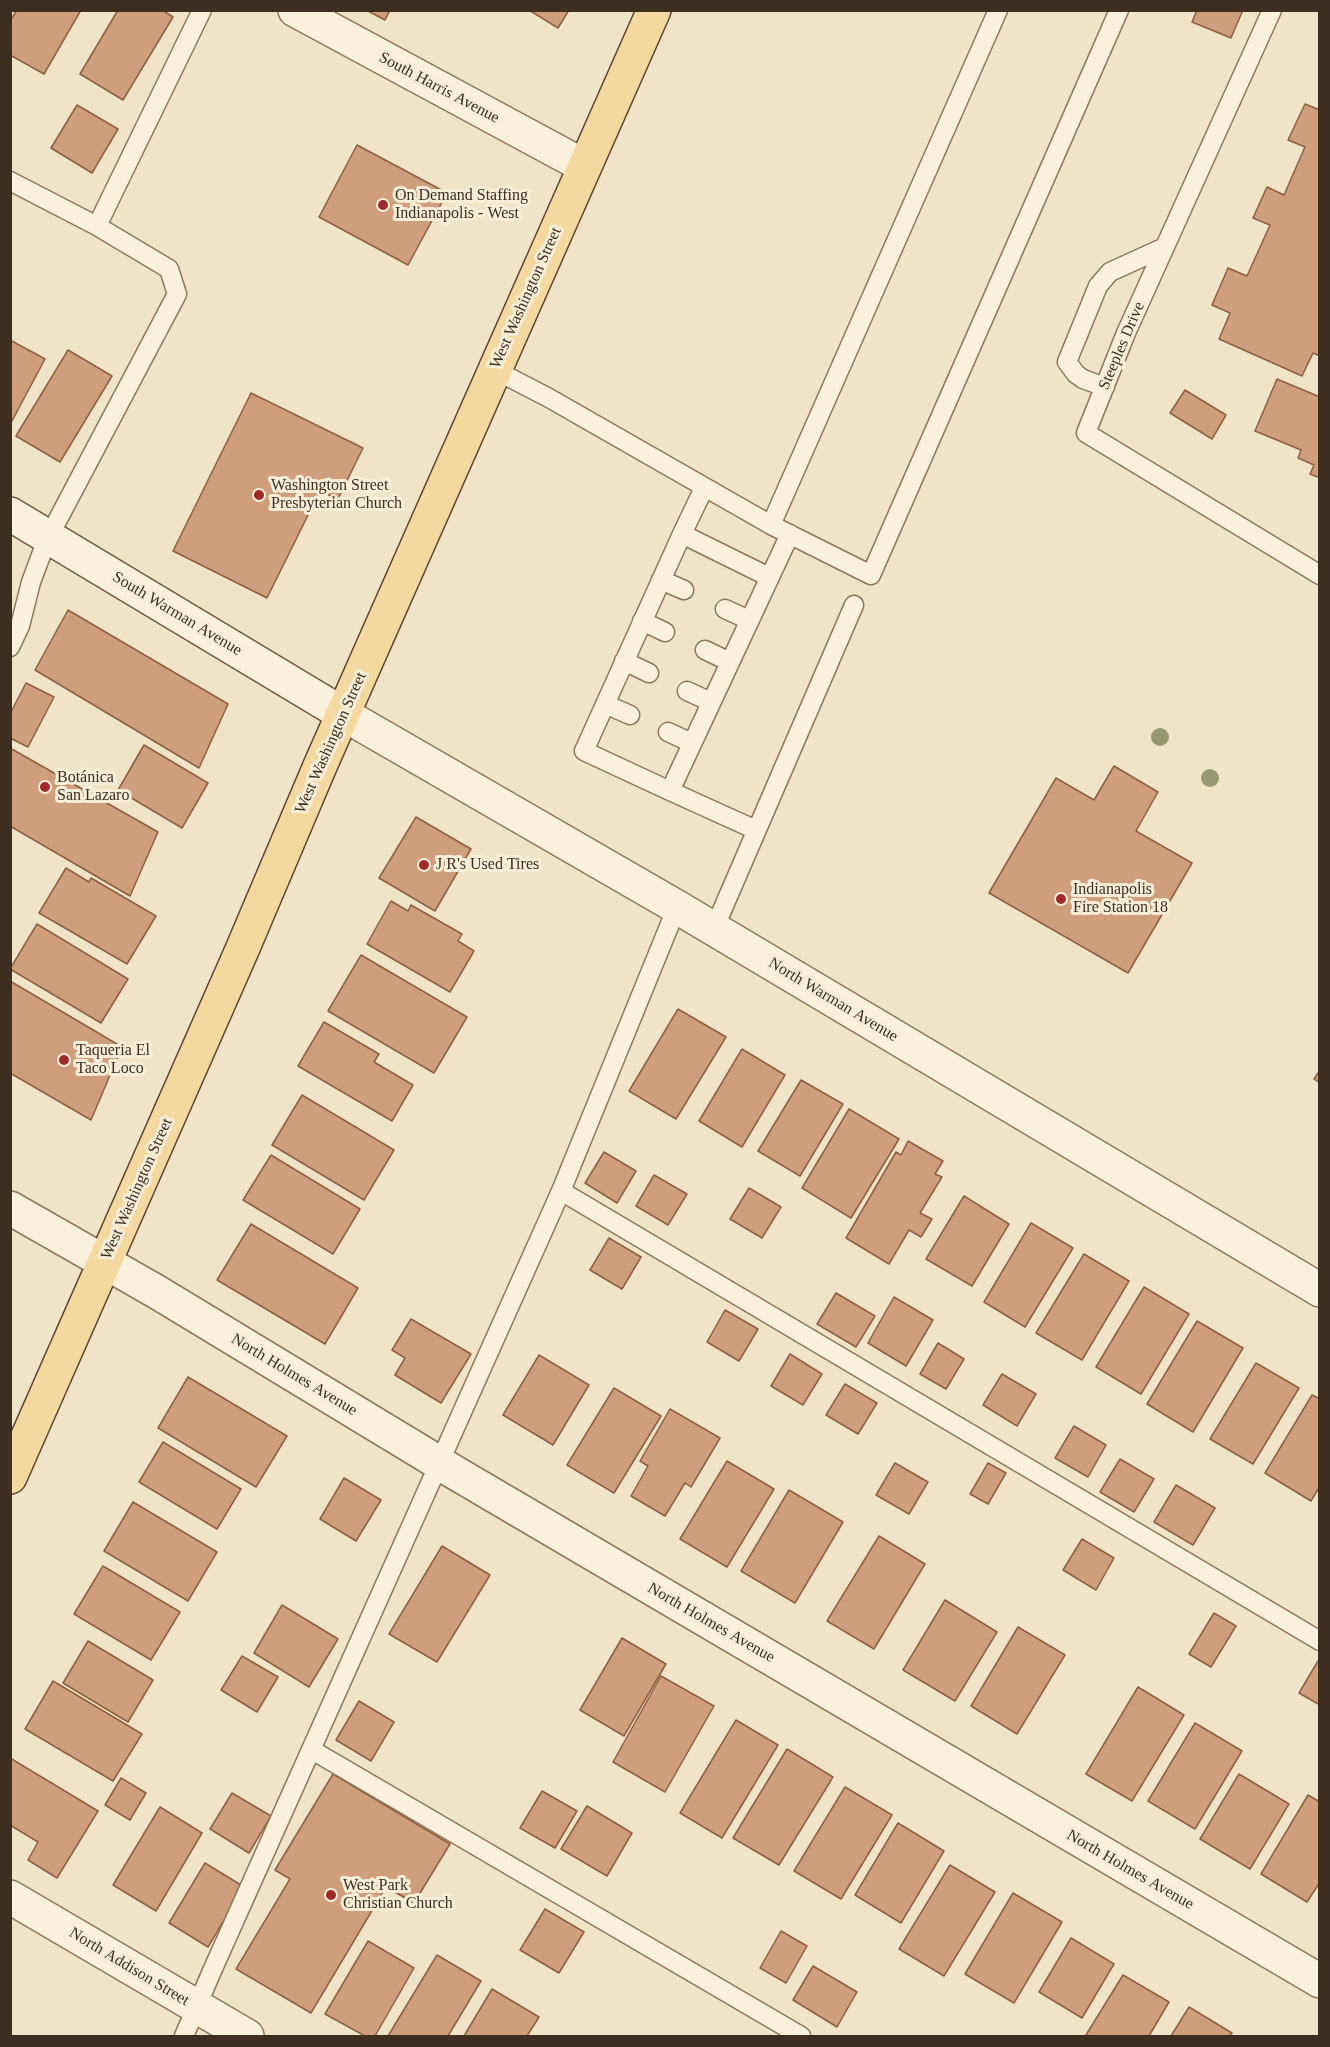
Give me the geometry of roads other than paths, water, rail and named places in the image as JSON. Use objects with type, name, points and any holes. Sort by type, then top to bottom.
[{"type":"main road","name":"West Washington Street","points":[[10,1477],[654,10]]},
{"type":"street","name":"South Harris Avenue","points":[[295,10],[584,166]]},
{"type":"street","name":"South Warman Avenue","points":[[10,514],[343,714]]},
{"type":"street","name":"North Warman Avenue","points":[[343,714],[677,907],[1320,1290]]},
{"type":"street","name":"North Holmes Avenue","points":[[10,1208],[1320,1981]]},
{"type":"street","name":"North Addison Street","points":[[10,1897],[190,2022],[247,2037]]},
{"type":"lane","points":[[97,226],[202,10]]},
{"type":"lane","points":[[771,525],[998,10]]},
{"type":"lane","points":[[495,370],[549,398],[771,525],[871,575],[1119,10]]},
{"type":"lane","name":"Steeples Drive","points":[[1272,10],[1126,333],[1086,433],[1320,575]]},
{"type":"lane","points":[[10,181],[97,226],[169,269],[177,294],[49,537],[31,582],[20,626],[10,647]]},
{"type":"lane","points":[[1105,387],[1076,375],[1067,362],[1098,286],[1110,272],[1165,247]]},
{"type":"lane","points":[[705,488],[584,751],[756,830]]},
{"type":"lane","points":[[682,534],[769,577]]},
{"type":"lane","points":[[670,791],[790,534]]},
{"type":"lane","points":[[661,580],[684,590]]},
{"type":"lane","points":[[714,929],[854,605]]},
{"type":"lane","points":[[725,609],[749,620]]},
{"type":"lane","points":[[642,621],[665,632]]},
{"type":"lane","points":[[705,650],[730,662]]},
{"type":"lane","points":[[624,662],[649,673]]},
{"type":"lane","points":[[687,691],[711,702]]},
{"type":"lane","points":[[604,704],[630,715]]},
{"type":"lane","points":[[668,732],[692,743]]},
{"type":"lane","points":[[190,2022],[561,1191],[677,907]]},
{"type":"lane","points":[[561,1191],[1320,1641]]},
{"type":"lane","points":[[312,1750],[801,2037]]},
{"type":"place","name":"On Demand Staffing Indianapolis - West","points":[[383,205]]},
{"type":"place","name":"Washington Street Presbyterian Church","points":[[259,495]]},
{"type":"place","name":"Botánica San Lazaro","points":[[45,787]]},
{"type":"place","name":"J R's Used Tires","points":[[424,865]]},
{"type":"place","name":"Indianapolis Fire Station 18","points":[[1061,899]]},
{"type":"place","name":"Taqueria El Taco Loco","points":[[64,1060]]},
{"type":"place","name":"West Park Christian Church","points":[[331,1895]]}]
